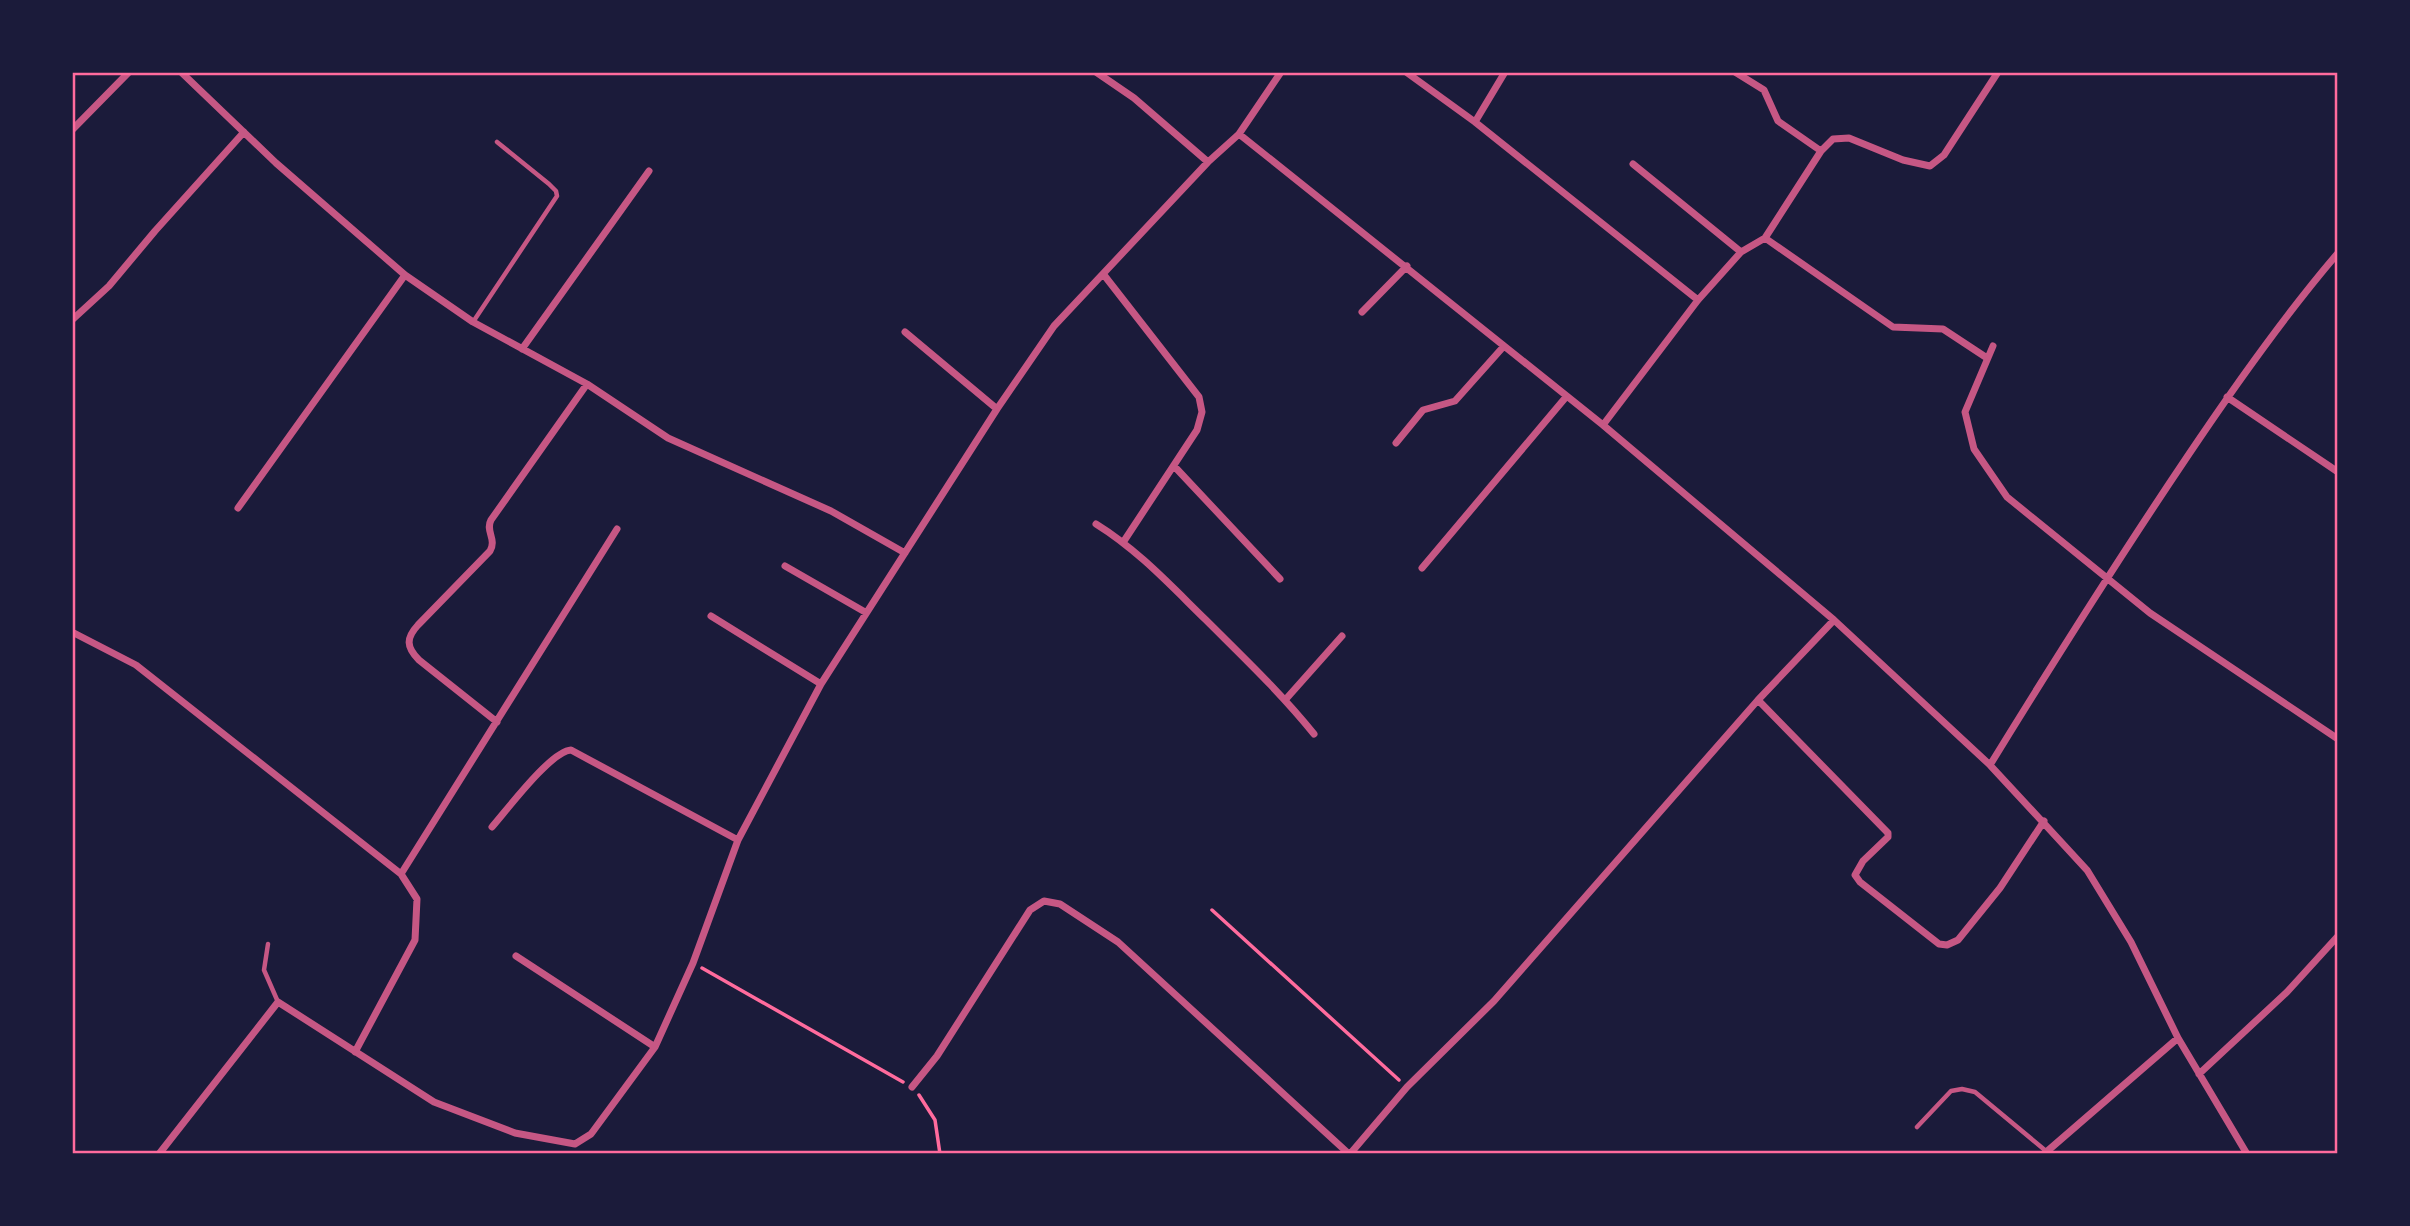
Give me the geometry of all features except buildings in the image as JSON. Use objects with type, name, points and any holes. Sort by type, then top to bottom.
[{"type":"street","points":[[72,130],[129,72]]},
{"type":"street","points":[[181,72],[276,163],[405,275],[473,322],[587,384],[668,438],[831,511],[905,553]]},
{"type":"street","points":[[1096,72],[1134,98],[1208,162]]},
{"type":"street","points":[[159,1154],[278,1002],[434,1102],[515,1133],[575,1144],[592,1134],[655,1047],[693,963],[738,840],[821,684],[865,612],[1054,326],[1208,162],[1239,134],[1281,72]]},
{"type":"street","points":[[1406,72],[1475,122],[1698,300]]},
{"type":"street","points":[[1475,122],[1504,72]]},
{"type":"street","points":[[1735,72],[1764,90],[1778,121],[1821,151]]},
{"type":"street","points":[[1603,425],[1698,300],[1741,252],[1765,238],[1821,151],[1833,139],[1849,138],[1903,160],[1930,166],[1944,155],[1998,72]]},
{"type":"street","points":[[72,320],[109,286],[244,132]]},
{"type":"street","points":[[1239,134],[1603,425],[1834,620],[1990,765],[2087,870],[2131,942],[2178,1038],[2247,1154]]},
{"type":"street","points":[[1633,164],[1741,252]]},
{"type":"street","points":[[522,349],[649,171]]},
{"type":"street","points":[[1765,238],[1893,327],[1943,329],[1987,358]]},
{"type":"street","points":[[1990,765],[2106,579],[2227,397],[2338,253]]},
{"type":"street","points":[[1362,313],[1407,266]]},
{"type":"street","points":[[238,508],[405,275]]},
{"type":"street","points":[[1104,275],[1199,397],[1202,412],[1197,430],[1124,541]]},
{"type":"street","points":[[905,331],[997,409]]},
{"type":"street","points":[[1396,443],[1423,410],[1455,401],[1504,346]]},
{"type":"street","points":[[1993,346],[1965,412],[1974,449],[2007,497],[2106,579],[2200,648],[2338,739]]},
{"type":"street","points":[[496,722],[419,660],[409,648],[408,638],[490,551],[493,544],[488,527],[491,520],[587,384]]},
{"type":"street","points":[[1422,568],[1566,397]]},
{"type":"street","points":[[2227,397],[2338,472]]},
{"type":"street","points":[[1174,466],[1280,579]]},
{"type":"street","points":[[1096,524],[1124,541],[1286,699],[1314,734]]},
{"type":"street","points":[[401,874],[617,529]]},
{"type":"street","points":[[785,566],[865,612]]},
{"type":"street","points":[[711,616],[821,684]]},
{"type":"street","points":[[912,1087],[937,1056],[1030,911],[1044,901],[1060,904],[1118,942],[1350,1154],[1407,1087],[1494,1001],[1758,699],[1834,620]]},
{"type":"street","points":[[72,632],[136,665],[401,874],[417,899],[415,940],[355,1052]]},
{"type":"street","points":[[1286,699],[1342,636]]},
{"type":"street","points":[[1758,699],[1888,833],[1858,867],[1855,876],[1860,883],[1939,944],[1958,940],[2000,888],[2043,821]]},
{"type":"street","points":[[492,827],[550,761],[562,751],[571,750],[738,840]]},
{"type":"street","points":[[2199,1074],[2287,992],[2338,936]]},
{"type":"street","points":[[516,956],[655,1047]]},
{"type":"street","points":[[2046,1153],[2178,1038]]},
{"type":"lane","points":[[473,322],[557,196],[549,184],[497,142]]},
{"type":"lane","points":[[268,944],[264,970],[278,1002]]},
{"type":"lane","points":[[1917,1127],[1951,1091],[1969,1090],[1975,1092],[2046,1153]]},
{"type":"path","points":[[1212,910],[1407,1087]]},
{"type":"path","points":[[693,963],[912,1087],[935,1120],[940,1154]]}]
